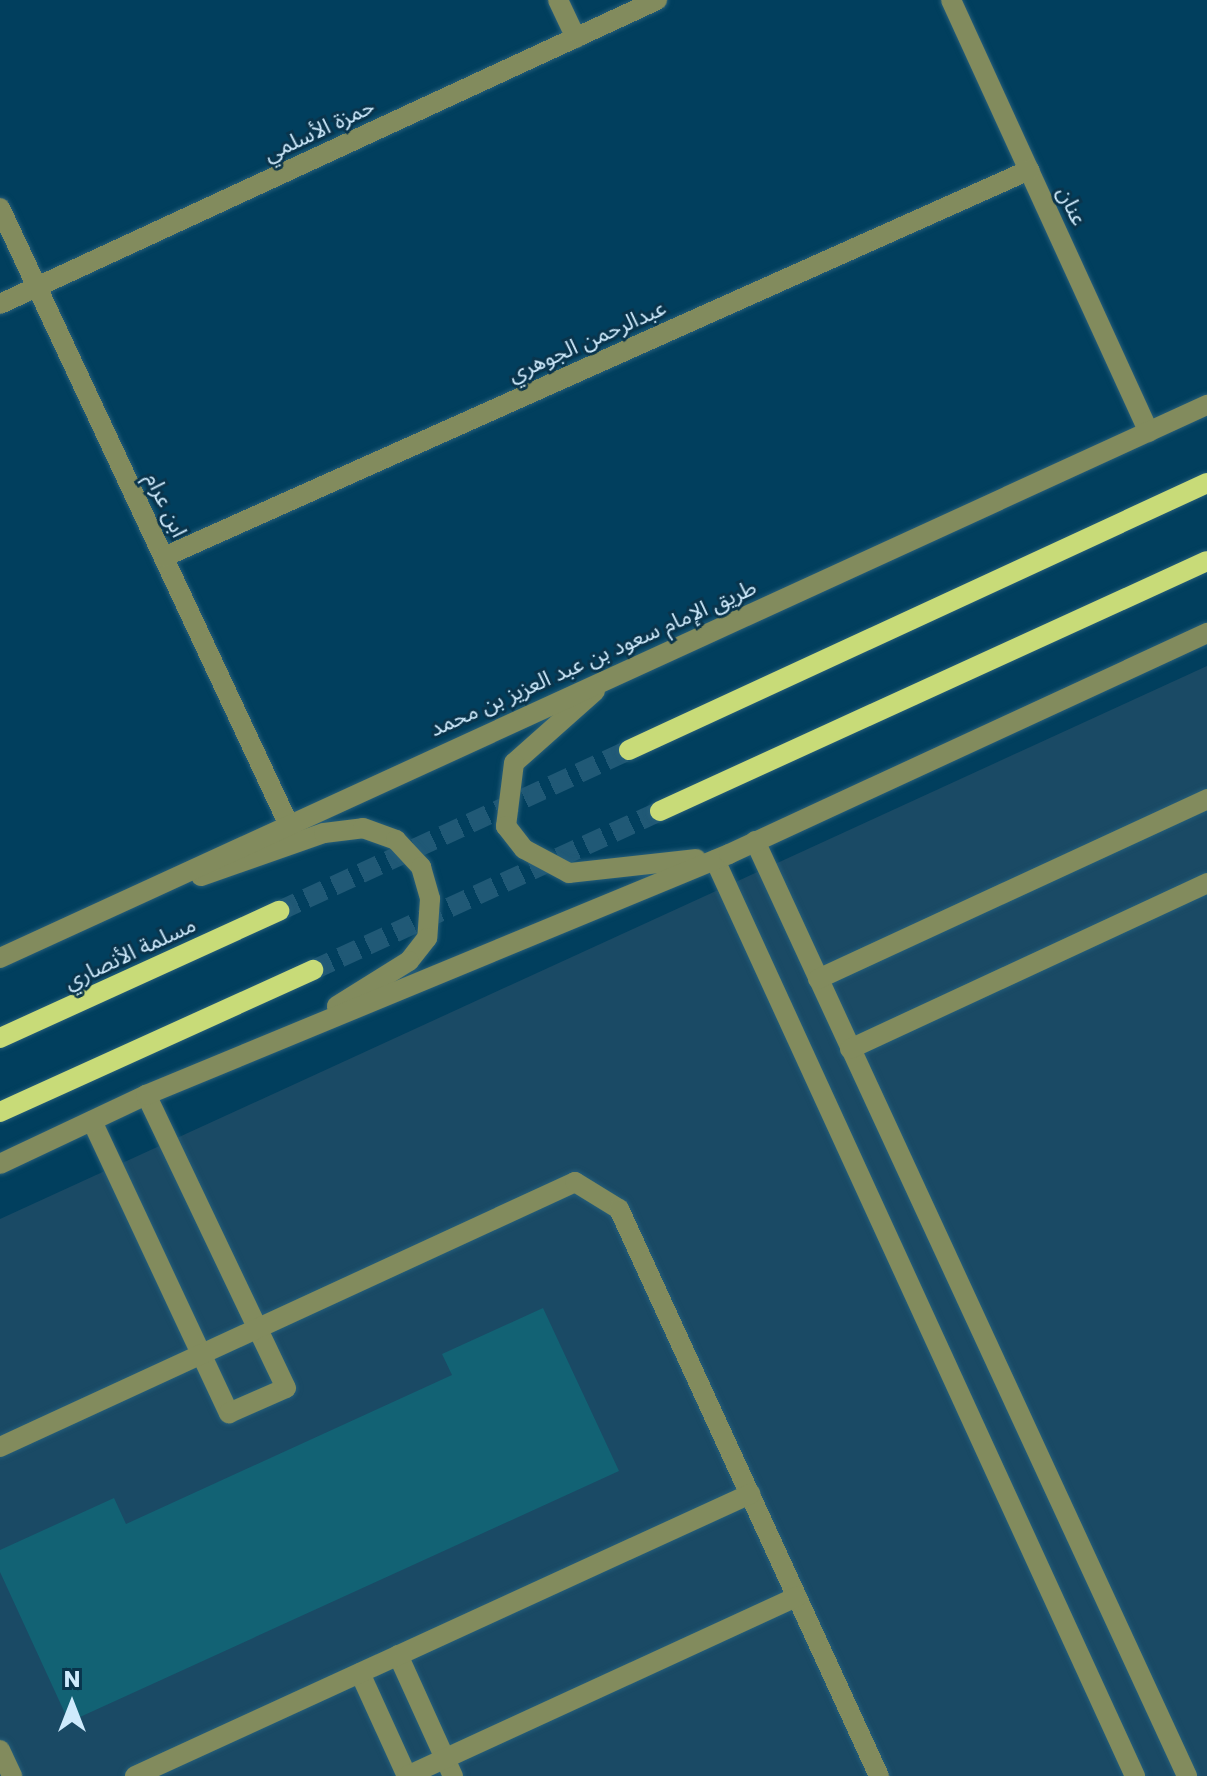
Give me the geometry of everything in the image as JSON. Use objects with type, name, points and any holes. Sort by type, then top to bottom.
[{"type":"main road","points":[[629,750],[1207,483]]},
{"type":"main road","points":[[660,811],[1207,561]]},
{"type":"main road","name":"مسلمة الأنصاري","points":[[0,1038],[279,911]]},
{"type":"main road","points":[[0,1112],[313,970]]},
{"type":"street","points":[[558,0],[576,38]]},
{"type":"street","name":"حمزة الأسلمي","points":[[0,304],[657,0]]},
{"type":"street","name":"عنان","points":[[951,0],[1149,432]]},
{"type":"street","name":"عبدالرحمن الجوهري","points":[[164,557],[1029,170]]},
{"type":"street","name":"ابن عرام","points":[[0,208],[288,823]]},
{"type":"street","name":"طريق الإمام سعود بن عبد العزيز بن محمد","points":[[2,953],[1207,405]]},
{"type":"street","points":[[0,1164],[146,1095],[722,857],[1207,633]]},
{"type":"street","points":[[613,676],[514,763],[506,826],[524,849],[569,873],[722,857]]},
{"type":"street","points":[[818,979],[1207,799]]},
{"type":"street","points":[[119,902],[324,833],[363,828],[396,840],[421,867],[430,899],[427,938],[409,961],[279,1041]]},
{"type":"street","points":[[755,841],[1187,1776]]},
{"type":"street","points":[[722,857],[1135,1776]]},
{"type":"street","points":[[850,1049],[1207,883]]},
{"type":"street","points":[[92,1121],[229,1413],[286,1388],[146,1095]]},
{"type":"street","points":[[0,1447],[256,1325],[575,1182],[619,1209],[879,1776]]},
{"type":"street","points":[[135,1776],[750,1494]]},
{"type":"street","points":[[360,1673],[407,1776],[449,1767],[797,1597]]},
{"type":"street","points":[[398,1655],[449,1767]]},
{"type":"street","points":[[0,1750],[12,1776]]},
{"type":"shaded area","points":[[1207,666],[1207,1776],[0,1776],[0,1219]]},
{"type":"building","points":[[543,1308],[619,1471],[69,1722],[0,1572],[0,1550],[114,1498],[126,1524],[452,1375],[442,1354]]},
{"type":"tunnel","points":[[279,911],[629,750]]},
{"type":"tunnel","points":[[313,970],[660,811]]}]
